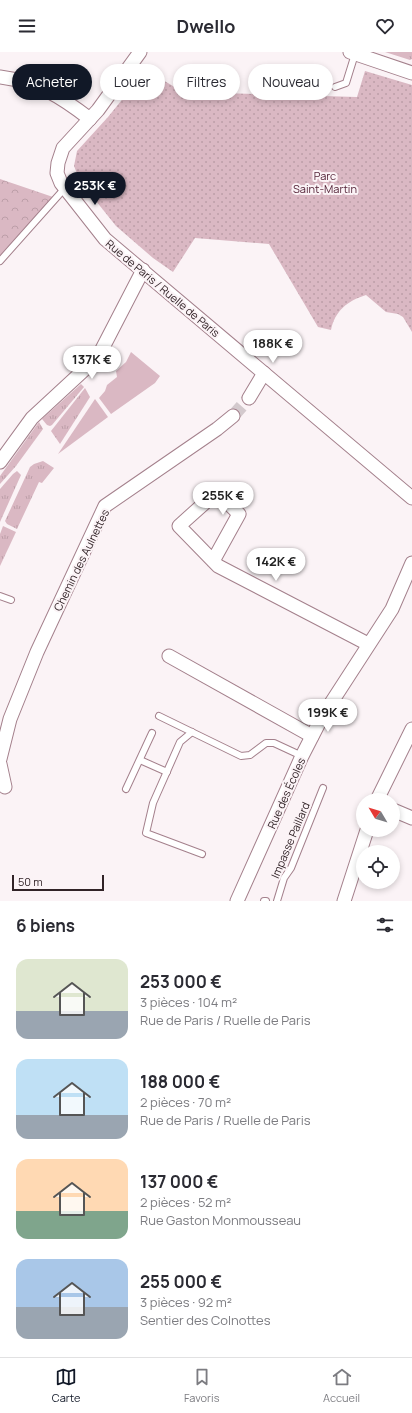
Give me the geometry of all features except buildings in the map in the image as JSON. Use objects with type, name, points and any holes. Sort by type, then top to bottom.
[{"type":"street","points":[[0,77],[19,80],[47,90],[66,101],[90,119],[140,52]]},
{"type":"street","points":[[352,53],[412,73]]},
{"type":"street","name":"Rue de Paris / Ruelle de Paris","points":[[90,119],[63,148],[58,164],[58,173],[61,183],[105,239],[412,498]]},
{"type":"street","points":[[0,462],[32,418],[98,357],[143,270]]},
{"type":"street","points":[[249,398],[264,373]]},
{"type":"street","name":"Chemin des Aulnettes","points":[[0,759],[10,719],[37,652],[104,506],[217,429],[233,416]]},
{"type":"street","points":[[213,561],[239,514],[226,501],[208,500],[179,526],[213,561],[218,566],[368,644]]},
{"type":"street","name":"Rue des Écoles","points":[[237,901],[312,736],[322,717],[392,609],[412,563]]},
{"type":"street","points":[[169,656],[312,736]]},
{"type":"street","points":[[380,793],[412,729]]},
{"type":"street","points":[[0,764],[5,787]]},
{"type":"street","points":[[400,813],[412,818]]},
{"type":"street","points":[[344,901],[365,837]]},
{"type":"lane","points":[[335,87],[346,83],[352,53]]},
{"type":"lane","points":[[0,261],[65,188]]},
{"type":"lane","points":[[0,596],[11,600]]},
{"type":"lane","points":[[159,716],[241,756],[250,755],[266,743],[274,743],[302,756]]},
{"type":"lane","points":[[192,732],[180,742],[153,803],[146,833],[202,854]]},
{"type":"lane","points":[[126,789],[152,733]]},
{"type":"lane","points":[[140,760],[167,772]]},
{"type":"lane","name":"Impasse Paillard","points":[[276,901],[284,878],[291,868],[323,788]]},
{"type":"green space","points":[[385,52],[412,52],[412,59],[410,60]]},
{"type":"green space","name":"Parc Saint-Martin","points":[[365,71],[412,85],[412,332],[403,317],[398,314],[386,312],[366,295],[353,300],[339,312],[335,317],[331,330],[318,327],[269,244],[195,238],[173,272],[153,258],[116,226],[80,181],[74,166],[77,151],[122,100],[165,100],[165,81],[173,86],[173,100],[240,100],[240,94],[248,94],[248,100],[333,100],[333,96],[357,97]]},
{"type":"green space","points":[[0,179],[53,197],[0,256]]},
{"type":"green space","points":[[131,352],[160,376],[155,383],[111,414],[99,398],[105,391],[107,385],[117,377],[116,371],[126,362]]},
{"type":"green space","points":[[81,384],[84,387],[52,425],[47,425],[42,419]]},
{"type":"green space","points":[[85,388],[90,397],[60,444],[51,431]]},
{"type":"green space","points":[[95,399],[108,417],[58,454]]},
{"type":"green space","points":[[39,422],[43,429],[16,466],[0,484],[0,476]]},
{"type":"green space","points":[[43,461],[54,468],[42,483],[39,482],[17,529],[7,524],[5,521],[30,467]]},
{"type":"green space","points":[[17,471],[21,475],[0,522],[0,489]]},
{"type":"green space","points":[[3,526],[16,532],[0,566],[0,534]]},
{"type":"tunnel","points":[[233,416],[249,398]]}]
